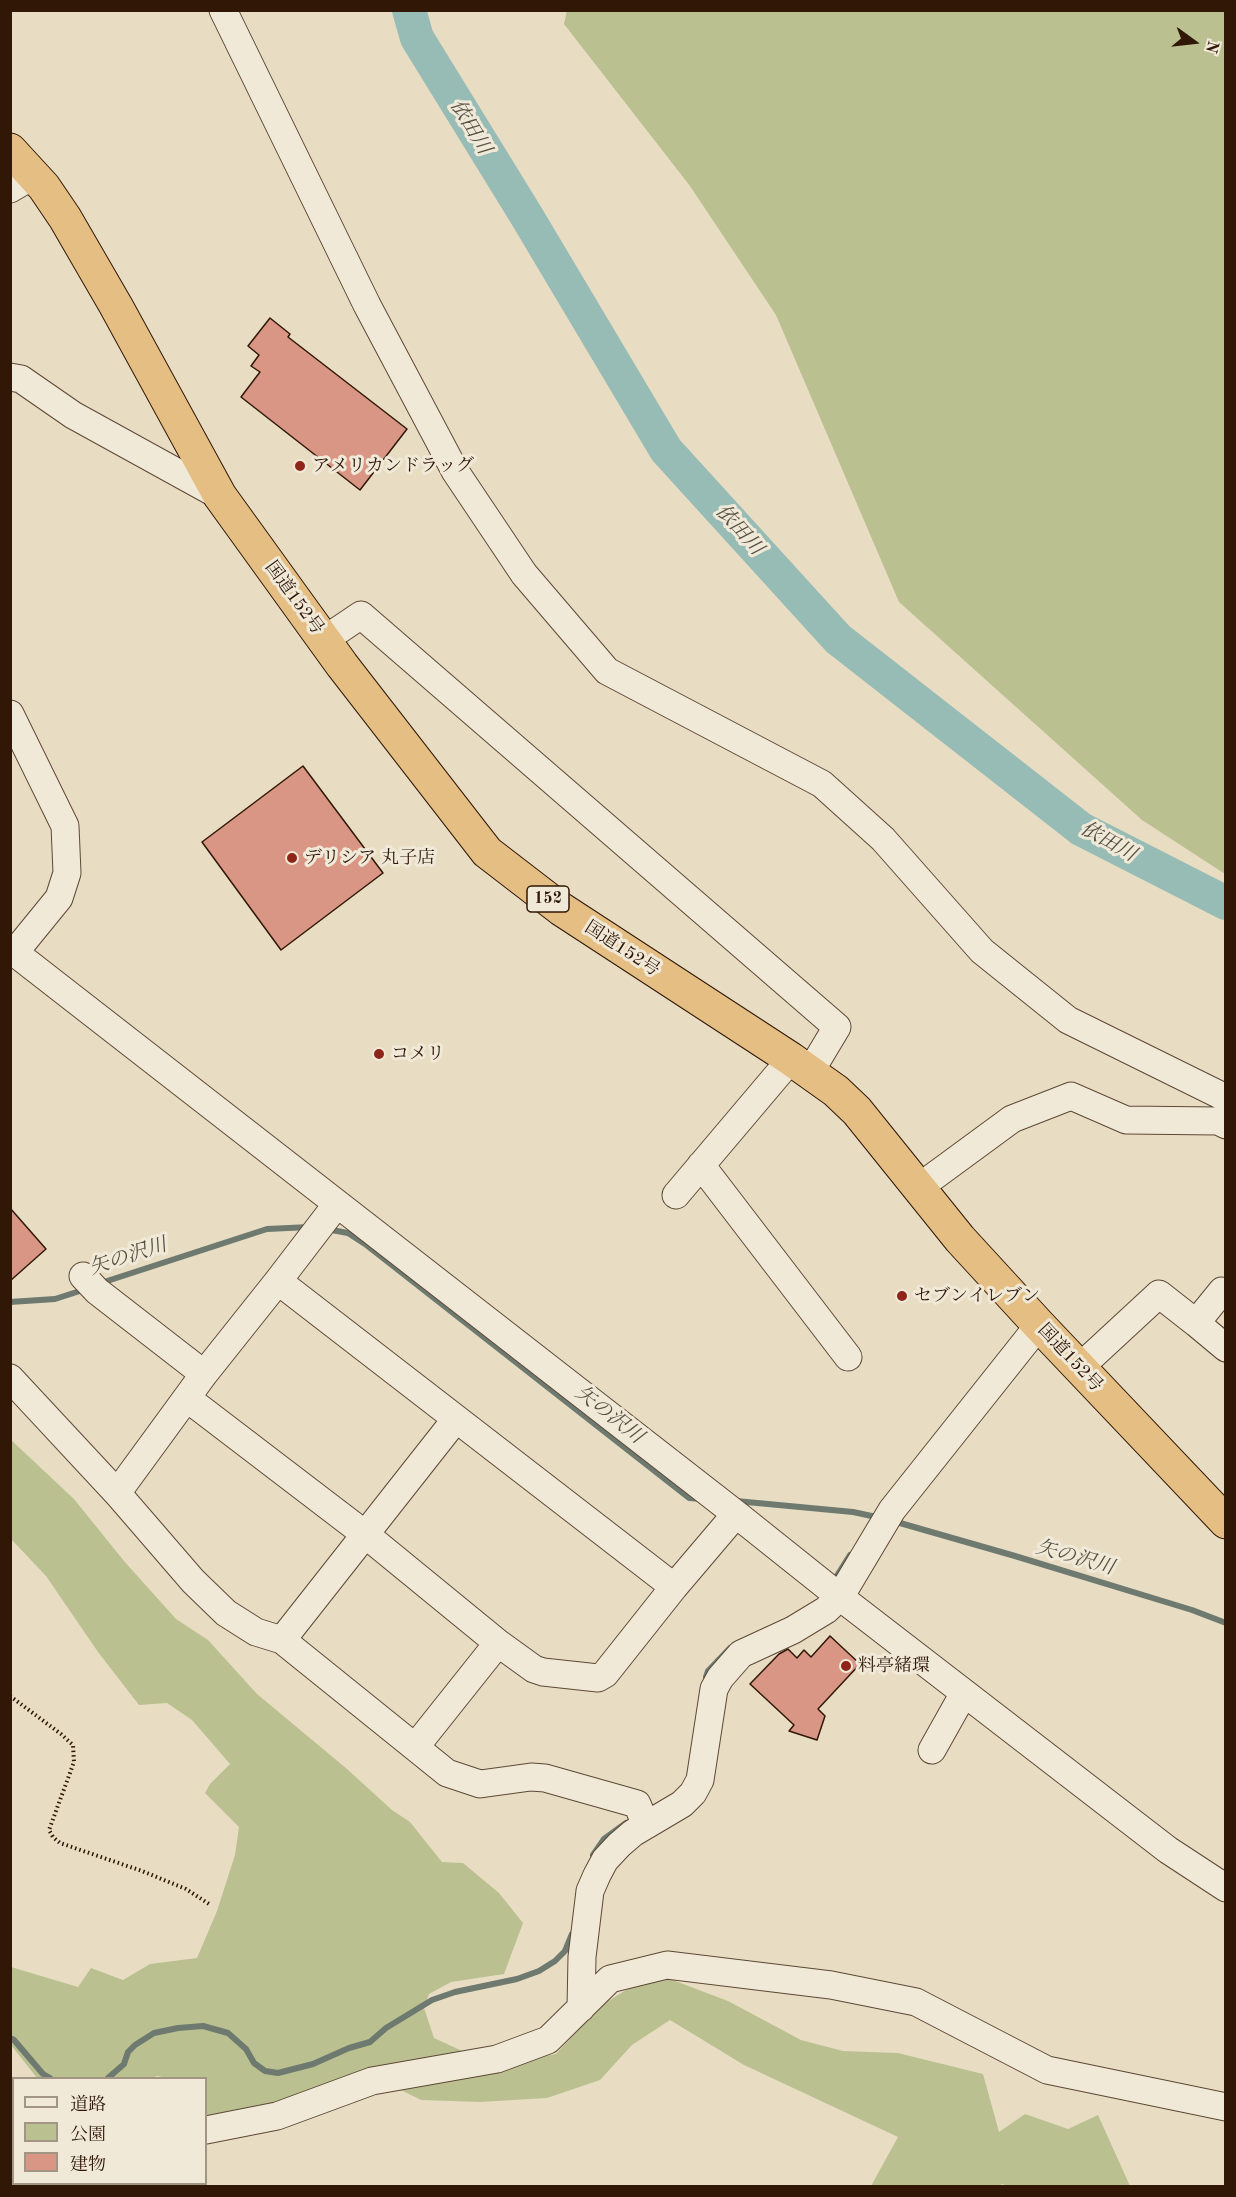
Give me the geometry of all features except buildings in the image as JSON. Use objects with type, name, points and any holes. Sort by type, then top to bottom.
[{"type":"highway","name":"国道152号","points":[[10,150],[22,182],[65,218],[111,296],[220,496],[324,640],[487,852],[561,909],[836,1091],[858,1111],[960,1239],[1226,1522]]},
{"type":"street","points":[[223,10],[367,305],[456,471],[524,574],[608,671],[822,784],[883,838],[982,951],[1068,1020],[1226,1098]]},
{"type":"street","points":[[10,377],[21,379],[73,415],[220,496]]},
{"type":"street","points":[[324,640],[361,615],[837,1027],[700,1165],[675,1195]]},
{"type":"street","points":[[10,714],[65,826],[68,873],[59,898],[13,950],[325,1219],[724,1505],[1168,1850],[1226,1888]]},
{"type":"street","points":[[918,1188],[1012,1119],[1071,1096],[1126,1120],[1218,1121],[1226,1125]]},
{"type":"street","points":[[700,1165],[848,1357]]},
{"type":"street","points":[[117,1493],[188,1399],[204,1374],[325,1219]]},
{"type":"street","points":[[278,1281],[674,1587]]},
{"type":"street","points":[[89,1282],[204,1374]]},
{"type":"street","points":[[1196,1323],[1222,1291],[1226,1292]]},
{"type":"street","points":[[1079,1368],[1159,1294],[1226,1348]]},
{"type":"street","points":[[581,2008],[582,1957],[590,1891],[605,1860],[643,1818],[682,1804],[693,1793],[700,1780],[714,1689],[729,1666],[741,1654],[810,1621],[826,1610],[833,1590],[1039,1325]]},
{"type":"street","points":[[10,1378],[117,1493],[193,1581],[226,1612],[256,1632],[282,1640],[447,1773],[480,1784],[531,1777],[545,1778],[637,1804],[643,1818]]},
{"type":"street","points":[[188,1399],[366,1535],[534,1670],[598,1678],[605,1674],[674,1587],[724,1505]]},
{"type":"street","points":[[282,1640],[456,1419]]},
{"type":"street","points":[[416,1746],[498,1643]]},
{"type":"street","points":[[932,1750],[964,1693]]},
{"type":"street","points":[[207,2130],[277,2116],[372,2081],[497,2059],[548,2040],[610,1979],[667,1965],[831,1985],[916,2002],[1047,2070],[1226,2107]]},
{"type":"path","points":[[10,1696],[73,1745],[74,1762],[49,1830],[53,1837],[60,1843],[142,1871],[186,1889],[209,1904]]},
{"type":"green space","points":[[567,10],[1225,11],[1225,874],[1142,820],[899,602],[776,315],[690,186],[564,24]]},
{"type":"green space","points":[[10,1439],[74,1499],[124,1561],[176,1619],[208,1640],[257,1694],[392,1810],[410,1822],[442,1862],[463,1863],[499,1893],[523,1923],[504,1974],[451,1982],[429,1994],[424,2008],[434,2038],[493,2065],[556,2054],[600,2006],[636,1984],[662,1976],[728,2001],[801,2040],[843,2051],[898,2053],[983,2074],[999,2132],[1025,2114],[1068,2129],[1098,2115],[1130,2186],[1007,2186],[1002,2184],[999,2186],[871,2186],[898,2137],[744,2065],[670,2020],[632,2045],[600,2080],[547,2098],[480,2102],[421,2100],[377,2078],[207,2120],[207,2077],[36,2077],[11,2045],[11,1967],[78,1987],[91,1968],[123,1980],[150,1964],[197,1958],[217,1911],[235,1855],[239,1827],[205,1793],[210,1784],[230,1764],[192,1720],[167,1703],[139,1705],[98,1652],[46,1576],[11,1539]]},
{"type":"waterway","name":"依田川","points":[[409,10],[417,38],[666,450],[838,639],[1081,829],[1226,903]]},
{"type":"waterway","name":"矢の沢川","points":[[101,1283],[267,1229],[310,1227]]},
{"type":"waterway","name":"矢の沢川","points":[[326,1229],[348,1233],[365,1244],[689,1498],[702,1499]]},
{"type":"waterway","name":"矢の沢川","points":[[10,1302],[55,1299],[86,1289]]},
{"type":"waterway","name":"矢の沢川","points":[[736,1501],[853,1512],[881,1518]]},
{"type":"waterway","name":"矢の沢川","points":[[893,1521],[1192,1610],[1226,1623]]},
{"type":"waterway","points":[[833,1582],[850,1555]]},
{"type":"waterway","points":[[706,1677],[708,1671],[730,1648]]},
{"type":"waterway","points":[[593,1855],[604,1839],[626,1823]]},
{"type":"waterway","points":[[109,2077],[124,2064],[128,2052],[135,2045],[154,2033],[203,2026],[228,2033],[246,2049],[254,2063],[265,2071],[278,2073],[313,2064],[349,2048],[370,2042],[386,2028],[432,2000],[455,1992],[517,1979],[539,1971],[555,1961],[565,1951],[572,1934]]},
{"type":"waterway","points":[[10,2038],[48,2077]]},
{"type":"place","name":"アメリカンドラッグ","points":[[300,466]]},
{"type":"place","name":"デリシア 丸子店","points":[[292,858]]},
{"type":"place","name":"コメリ","points":[[379,1054]]},
{"type":"place","name":"セブンイレブン","points":[[902,1296]]},
{"type":"place","name":"料亭緒環","points":[[846,1666]]}]
